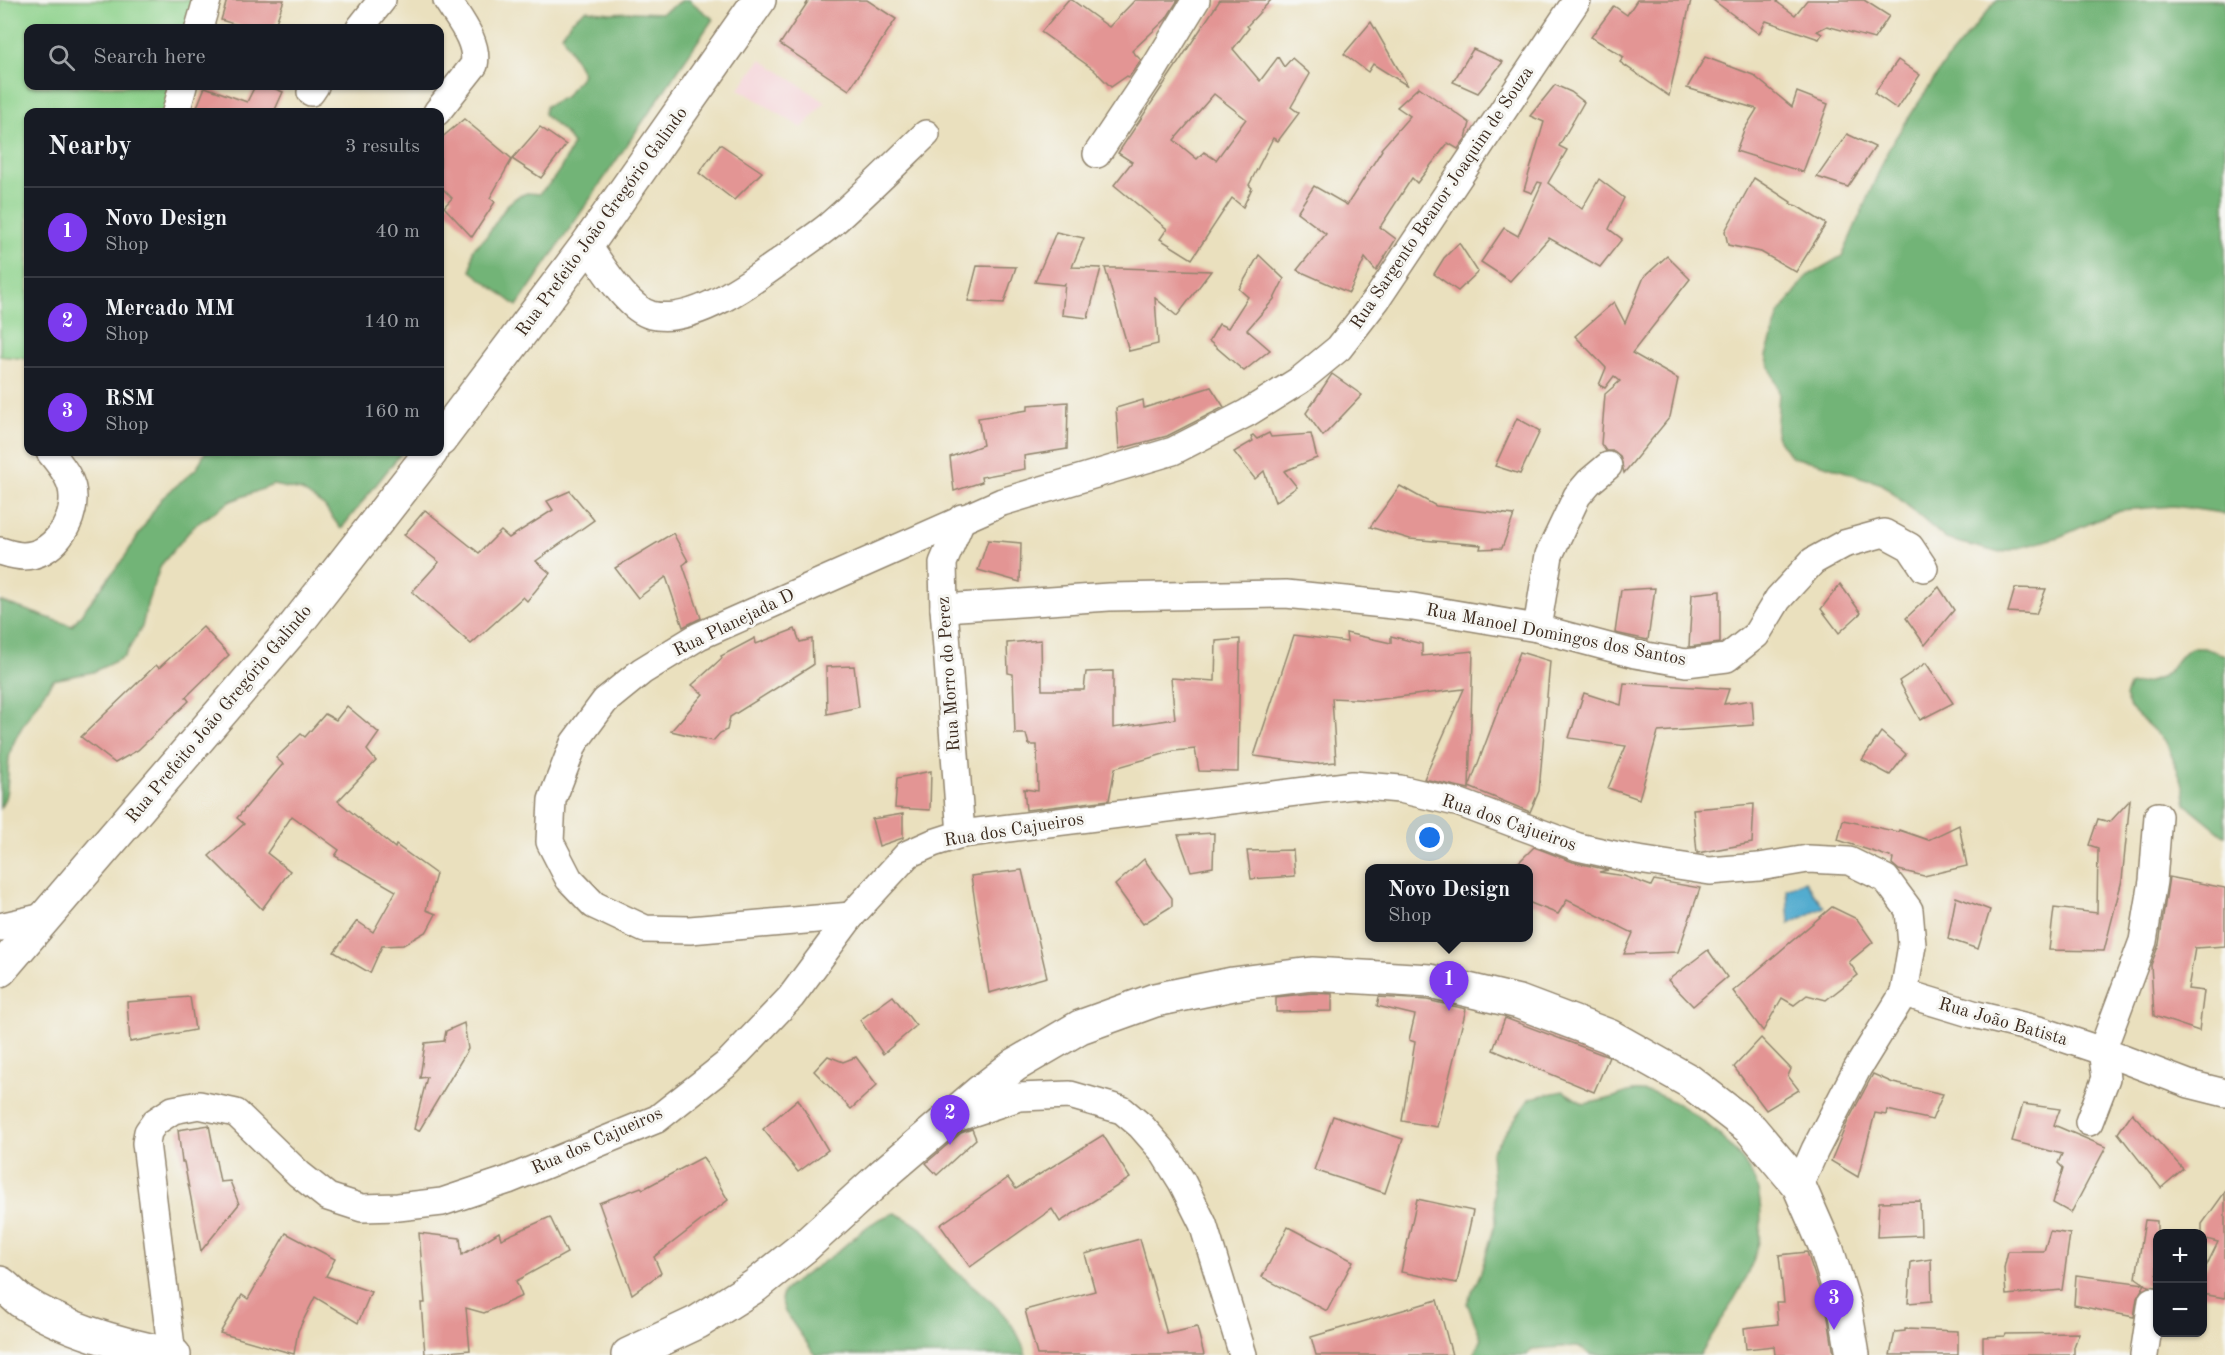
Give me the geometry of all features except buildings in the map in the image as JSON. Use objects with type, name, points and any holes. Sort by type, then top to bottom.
[{"type":"main road","name":"Rua Prefeito João Gregório Galindo","points":[[444,435],[587,245],[759,0]]},
{"type":"main road","name":"Rua Prefeito João Gregório Galindo","points":[[0,970],[295,626],[428,456]]},
{"type":"main road","points":[[628,1355],[698,1322],[754,1286],[804,1247],[884,1174],[1015,1065],[1080,1027],[1155,1000],[1233,984],[1312,974],[1430,981],[1519,1002],[1610,1036],[1689,1081],[1750,1129],[1799,1185],[1827,1250],[1845,1308],[1854,1355]]},
{"type":"main road","points":[[0,1283],[21,1300],[64,1323],[127,1345],[173,1355]]},
{"type":"street","points":[[200,24],[207,0]]},
{"type":"street","points":[[363,24],[382,0]]},
{"type":"street","points":[[440,108],[474,64],[475,51],[447,0]]},
{"type":"street","points":[[1097,154],[1197,0]]},
{"type":"street","name":"Rua Sargento Beanor Joaquim de Souza","points":[[962,518],[1002,502],[1173,451],[1247,413],[1308,373],[1339,348],[1377,299],[1577,0]]},
{"type":"street","points":[[177,108],[182,90]]},
{"type":"street","points":[[587,245],[629,301],[640,309],[650,315],[668,316],[693,312],[726,297],[758,278],[828,227],[926,134]]},
{"type":"street","points":[[0,551],[25,556],[40,552],[58,539],[69,519],[74,496],[69,477],[53,456]]},
{"type":"street","points":[[1537,628],[1549,555],[1577,496],[1608,466]]},
{"type":"street","name":"Rua Morro do Perez","points":[[961,834],[944,608],[943,563],[962,518]]},
{"type":"street","name":"Rua Planejada D","points":[[851,916],[711,928],[645,929],[594,905],[569,879],[550,842],[552,800],[574,743],[604,701],[642,671],[699,636],[962,518]]},
{"type":"street","name":"Rua Manoel Domingos dos Santos","points":[[944,608],[1109,597],[1286,594],[1413,607],[1537,628],[1635,654],[1686,663],[1727,658],[1756,635],[1778,599],[1813,561],[1844,544],[1884,533],[1910,547],[1924,568]]},
{"type":"street","name":"Rua dos Cajueiros","points":[[173,1355],[146,1143],[148,1132],[154,1122],[173,1110],[199,1105],[236,1113],[299,1174],[328,1197],[362,1208],[442,1202],[508,1180],[657,1119],[728,1064],[791,997],[851,916],[908,854],[961,834],[1353,786],[1400,789],[1460,803],[1578,847],[1632,859],[1710,871],[1759,867],[1808,859],[1849,861],[1886,879],[1909,910],[1912,945],[1904,993],[1857,1069],[1799,1185]]},
{"type":"street","points":[[2089,1122],[2106,1078],[2102,1051],[2143,941],[2153,881],[2158,816]]},
{"type":"street","points":[[0,927],[44,918]]},
{"type":"street","name":"Rua João Batista","points":[[1904,993],[1973,1014],[2039,1030],[2189,1084],[2225,1093]]},
{"type":"street","points":[[946,1121],[1019,1097],[1070,1095],[1122,1110],[1141,1126],[1162,1150],[1182,1182],[1203,1224],[1243,1355]]},
{"type":"street","points":[[2144,1355],[2152,1301]]},
{"type":"shaded area","points":[[761,59],[825,102],[802,128],[739,89]]},
{"type":"green space","points":[[0,0],[207,0],[200,24],[24,24],[24,90],[182,90],[177,108],[24,108],[24,359],[0,356]]},
{"type":"green space","points":[[683,0],[689,0],[713,19],[517,306],[471,271],[473,249],[486,237],[507,205],[527,193],[539,194],[550,183],[573,144],[544,114],[546,106],[565,97],[583,74],[562,35],[571,21],[586,10],[610,13],[662,13]]},
{"type":"green space","points":[[1997,0],[2225,0],[2225,515],[2174,506],[2120,510],[2059,537],[2000,553],[1946,539],[1882,484],[1819,463],[1791,457],[1776,436],[1779,392],[1766,356],[1779,314],[1807,276],[1842,256],[1890,146],[1946,61]]},
{"type":"green space","points":[[203,456],[399,456],[341,529],[324,506],[302,491],[273,485],[231,501],[194,526],[161,565],[148,601],[142,627],[124,657],[93,672],[53,680],[13,745],[9,760],[6,796],[0,808],[0,601],[72,626],[126,555],[161,499],[197,468]]},
{"type":"green space","points":[[2190,648],[2204,648],[2225,655],[2225,836],[2186,804],[2182,781],[2166,742],[2130,708],[2125,697],[2129,686],[2163,676]]},
{"type":"green space","points":[[1563,1091],[1584,1104],[1633,1091],[1650,1092],[1668,1099],[1687,1110],[1724,1139],[1750,1172],[1760,1201],[1761,1225],[1758,1246],[1740,1289],[1700,1355],[1591,1355],[1578,1346],[1532,1349],[1527,1355],[1474,1355],[1481,1338],[1467,1303],[1481,1272],[1496,1221],[1491,1153],[1530,1098]]},
{"type":"green space","points":[[895,1213],[923,1230],[947,1263],[996,1306],[1014,1328],[1026,1355],[815,1355],[785,1312],[781,1299],[784,1291],[876,1221]]},
{"type":"water","points":[[1805,881],[1824,907],[1789,924],[1787,889]]},
{"type":"place","name":"Novo Design","points":[[1449,1011]]},
{"type":"place","name":"Mercado MM","points":[[950,1145]]},
{"type":"place","name":"RSM","points":[[1834,1330]]}]
